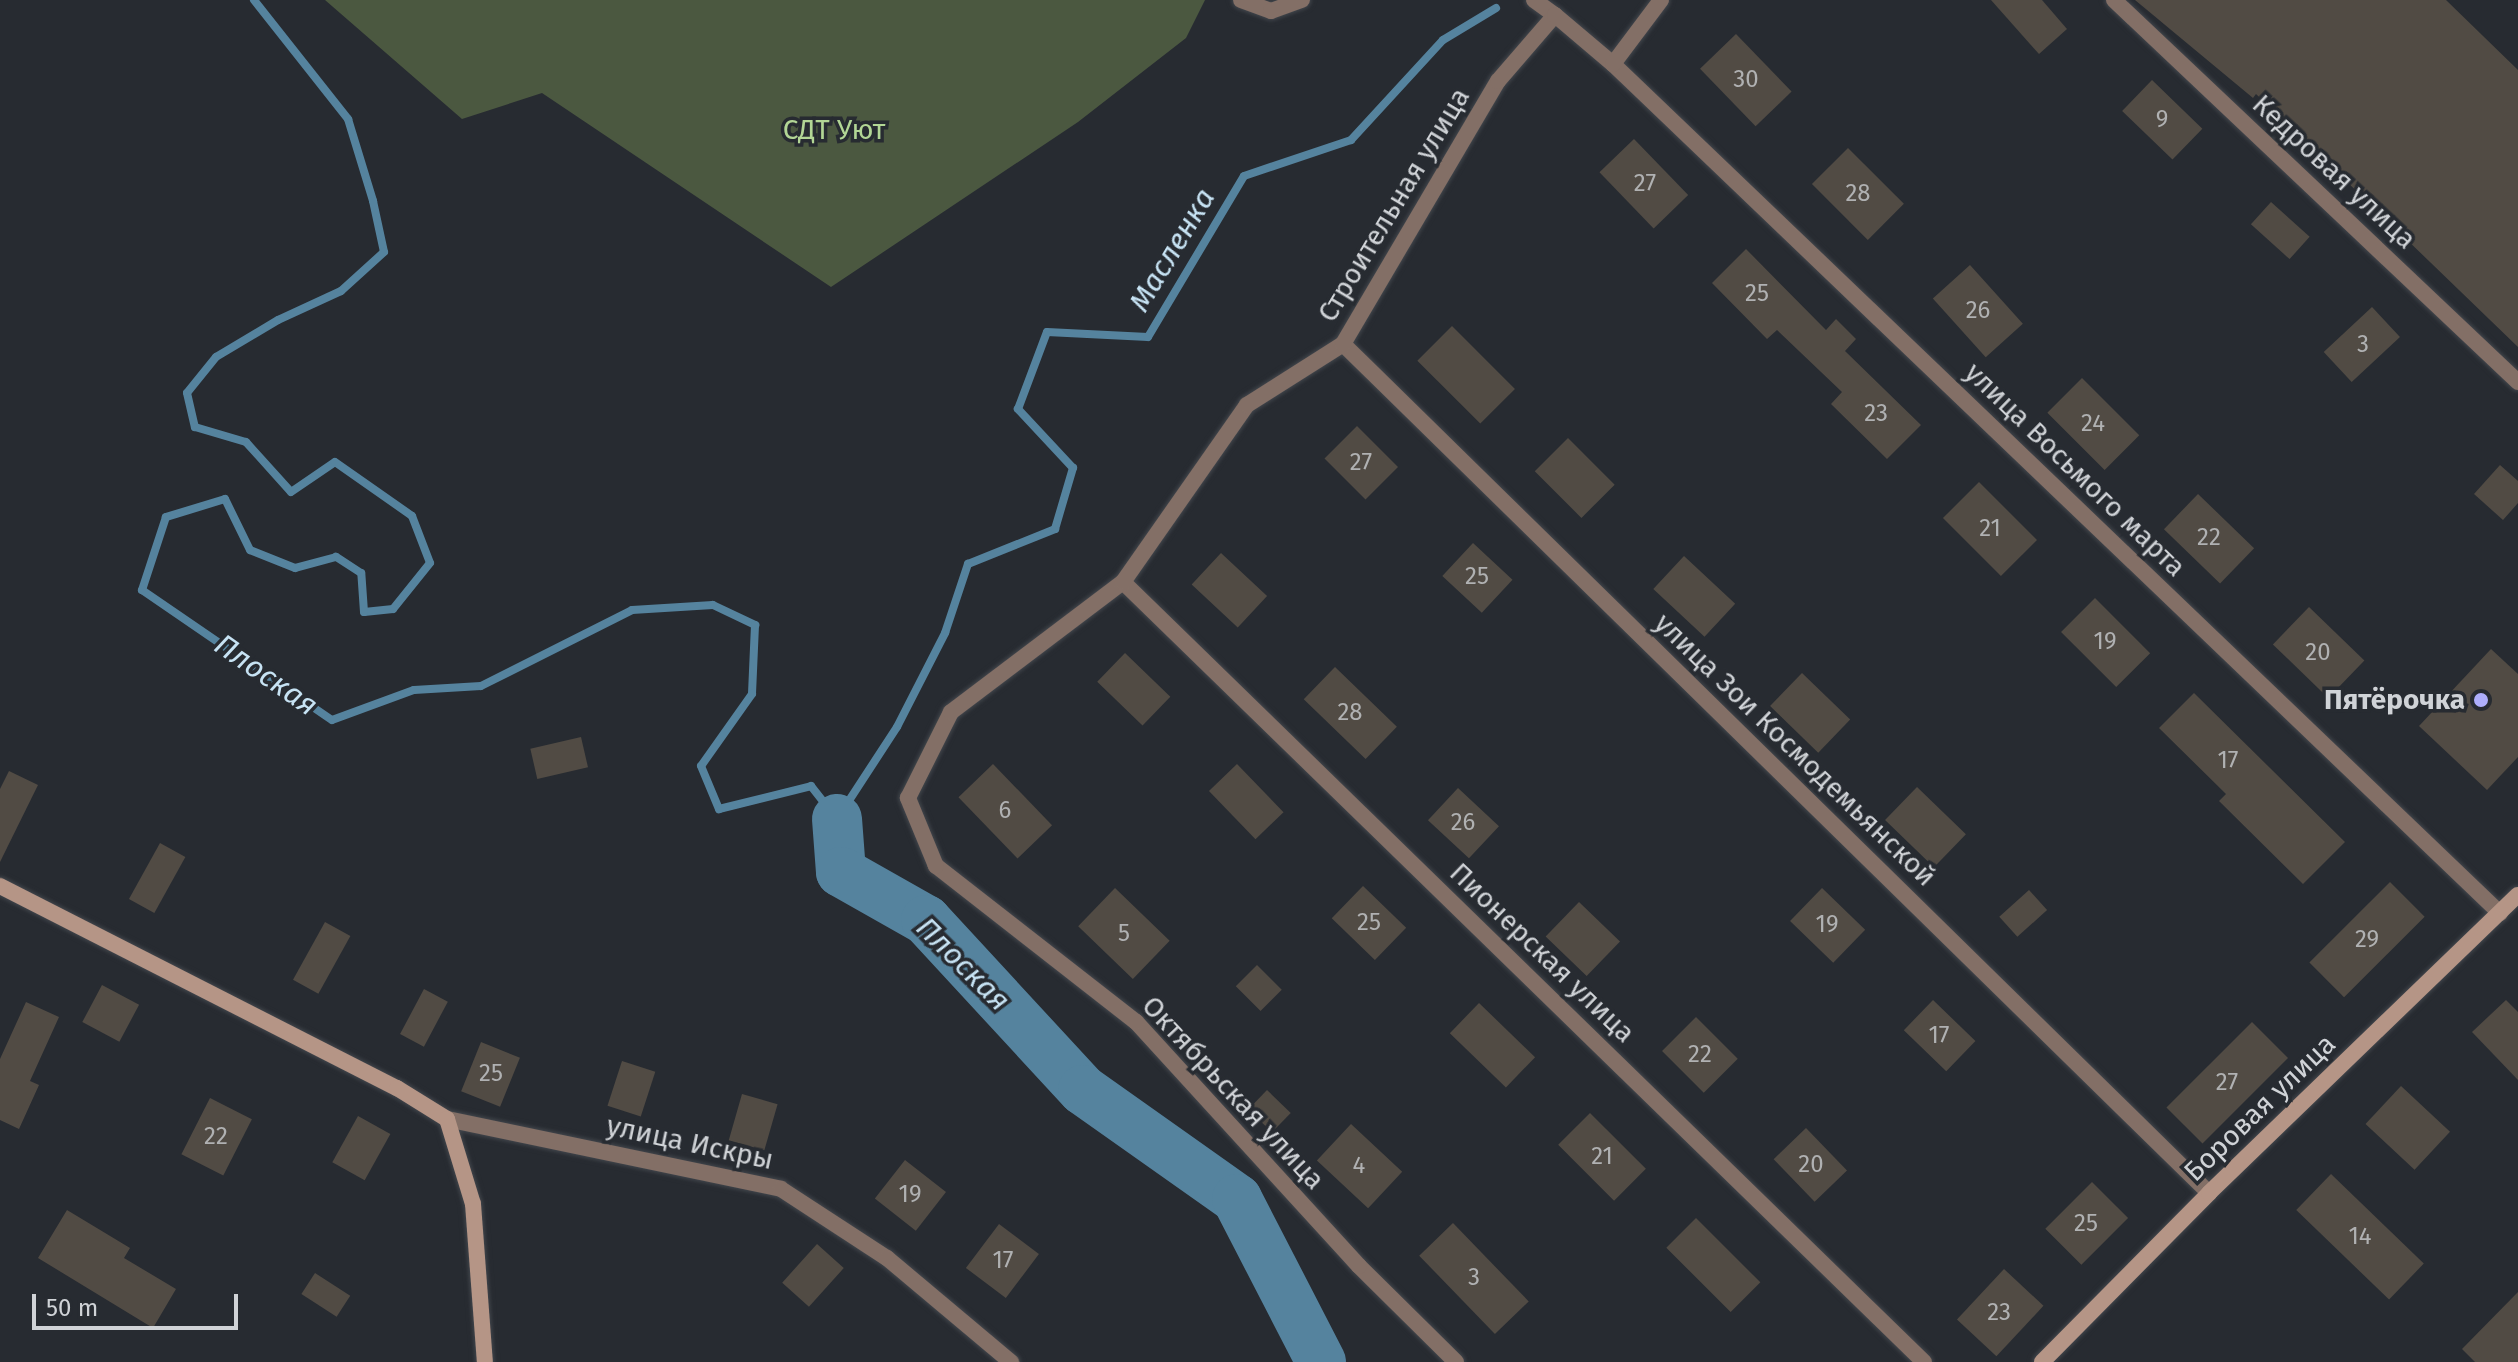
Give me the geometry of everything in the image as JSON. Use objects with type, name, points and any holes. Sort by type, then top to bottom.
[{"type":"main road","points":[[0,886],[397,1088],[447,1119],[473,1204],[485,1362]]},
{"type":"main road","name":"Боровая улица","points":[[2042,1362],[2209,1193],[2518,895]]},
{"type":"street","points":[[1241,0],[1271,11],[1302,0]]},
{"type":"street","points":[[1534,0],[1613,64],[1661,0]]},
{"type":"street","name":"Кедровая улица","points":[[2114,0],[2518,382]]},
{"type":"street","name":"Строительная улица","points":[[908,798],[951,712],[1123,582],[1247,405],[1343,344],[1498,81],[1555,15]]},
{"type":"street","name":"улица Восьмого марта","points":[[1613,64],[2500,913]]},
{"type":"street","name":"улица Зои Космодемьянской","points":[[1343,344],[2209,1193]]},
{"type":"street","name":"Пионерская улица","points":[[1123,582],[1924,1362]]},
{"type":"street","name":"Октябрьская улица","points":[[908,798],[936,866],[1136,1022],[1359,1266],[1456,1362]]},
{"type":"street","name":"улица Искры","points":[[447,1119],[781,1189],[887,1258],[1011,1362]]},
{"type":"green space","name":"СДТ Уют","points":[[325,0],[1205,0],[1186,38],[1078,122],[831,287],[542,93],[462,119]]},
{"type":"building","points":[[1991,0],[2042,0],[2067,29],[2039,54]]},
{"type":"building","points":[[2135,0],[2446,0],[2518,70],[2518,347],[2256,94],[2253,98]]},
{"type":"building","points":[[1736,34],[1792,92],[1756,126],[1700,69]]},
{"type":"building","points":[[2152,80],[2202,129],[2172,160],[2122,111]]},
{"type":"building","points":[[1634,139],[1688,195],[1654,228],[1599,172]]},
{"type":"building","points":[[1848,148],[1904,204],[1868,240],[1812,184]]},
{"type":"building","points":[[2271,202],[2310,237],[2290,259],[2251,224]]},
{"type":"building","points":[[1746,249],[1826,330],[1836,319],[1856,339],[1845,351],[1921,425],[1887,459],[1831,404],[1842,392],[1777,330],[1767,339],[1712,283]]},
{"type":"building","points":[[1970,265],[2023,324],[1986,357],[1933,298]]},
{"type":"building","points":[[2372,307],[2400,337],[2352,382],[2324,352]]},
{"type":"building","points":[[1452,326],[1515,389],[1480,424],[1417,361]]},
{"type":"building","points":[[2082,378],[2139,435],[2105,470],[2047,413]]},
{"type":"building","points":[[1357,426],[1398,467],[1365,500],[1324,459]]},
{"type":"building","points":[[1568,438],[1615,485],[1581,518],[1535,471]]},
{"type":"building","points":[[2500,465],[2518,481],[2518,503],[2503,520],[2474,494]]},
{"type":"building","points":[[1979,482],[2037,540],[2001,576],[1943,518]]},
{"type":"building","points":[[2198,494],[2254,548],[2220,583],[2164,529]]},
{"type":"building","points":[[1473,543],[1512,580],[1482,613],[1442,576]]},
{"type":"building","points":[[1221,553],[1267,596],[1238,627],[1192,584]]},
{"type":"building","points":[[1684,556],[1735,604],[1705,637],[1653,589]]},
{"type":"building","points":[[2095,598],[2150,653],[2116,687],[2061,632]]},
{"type":"building","points":[[2309,607],[2364,660],[2328,698],[2273,644]]},
{"type":"building","name":"Пятёрочка","points":[[2491,649],[2518,674],[2518,757],[2487,790],[2419,726]]},
{"type":"building","points":[[1125,653],[1170,697],[1143,726],[1097,682]]},
{"type":"building","points":[[1335,667],[1397,727],[1366,759],[1304,699]]},
{"type":"building","points":[[1802,673],[1850,720],[1818,753],[1770,706]]},
{"type":"building","points":[[2194,693],[2345,842],[2303,884],[2219,801],[2226,794],[2159,728]]},
{"type":"building","points":[[581,737],[588,767],[537,779],[530,749]]},
{"type":"building","points":[[993,764],[1052,825],[1018,858],[958,797]]},
{"type":"building","points":[[1237,764],[1284,812],[1255,839],[1209,791]]},
{"type":"building","points":[[9,771],[38,785],[0,862],[0,789]]},
{"type":"building","points":[[1917,787],[1966,834],[1934,867],[1885,820]]},
{"type":"building","points":[[1458,788],[1499,826],[1469,858],[1428,820]]},
{"type":"building","points":[[160,843],[185,857],[154,913],[129,899]]},
{"type":"building","points":[[2390,882],[2425,917],[2344,997],[2309,963]]},
{"type":"building","points":[[1363,886],[1406,928],[1375,960],[1332,918]]},
{"type":"building","points":[[1115,888],[1170,941],[1133,979],[1078,926]]},
{"type":"building","points":[[1822,888],[1865,930],[1833,963],[1790,921]]},
{"type":"building","points":[[2029,890],[2047,910],[2017,937],[1999,917]]},
{"type":"building","points":[[1579,902],[1620,942],[1587,976],[1546,937]]},
{"type":"building","points":[[325,922],[350,936],[318,994],[293,980]]},
{"type":"building","points":[[1257,965],[1282,990],[1261,1011],[1236,986]]},
{"type":"building","points":[[102,985],[139,1005],[119,1042],[82,1022]]},
{"type":"building","points":[[424,989],[448,1002],[424,1047],[400,1034]]},
{"type":"building","points":[[1933,1000],[1975,1041],[1946,1071],[1904,1030]]},
{"type":"building","points":[[2506,1000],[2518,1012],[2518,1080],[2472,1032]]},
{"type":"building","points":[[26,1002],[59,1017],[30,1081],[39,1085],[19,1129],[0,1120],[0,1059]]},
{"type":"building","points":[[1479,1003],[1535,1057],[1506,1087],[1450,1033]]},
{"type":"building","points":[[1696,1017],[1738,1059],[1704,1093],[1662,1051]]},
{"type":"building","points":[[2252,1022],[2288,1058],[2203,1144],[2166,1108]]},
{"type":"building","points":[[481,1042],[520,1058],[500,1107],[461,1091]]},
{"type":"building","points":[[622,1061],[655,1072],[641,1117],[607,1106]]},
{"type":"building","points":[[2401,1086],[2450,1132],[2415,1170],[2366,1124]]},
{"type":"building","points":[[1267,1090],[1291,1113],[1272,1132],[1248,1109]]},
{"type":"building","points":[[742,1094],[778,1104],[764,1150],[729,1140]]},
{"type":"building","points":[[210,1098],[252,1119],[223,1175],[181,1154]]},
{"type":"building","points":[[1590,1113],[1646,1169],[1614,1201],[1558,1145]]},
{"type":"building","points":[[358,1116],[390,1134],[365,1180],[332,1162]]},
{"type":"building","points":[[1351,1124],[1402,1172],[1368,1208],[1317,1161]]},
{"type":"building","points":[[1806,1128],[1847,1170],[1815,1202],[1774,1159]]},
{"type":"building","points":[[905,1160],[946,1192],[916,1231],[875,1199]]},
{"type":"building","points":[[2331,1174],[2424,1264],[2389,1300],[2296,1210]]},
{"type":"building","points":[[2092,1182],[2128,1218],[2081,1265],[2045,1229]]},
{"type":"building","points":[[67,1210],[130,1248],[124,1258],[176,1289],[153,1328],[38,1258]]},
{"type":"building","points":[[1696,1218],[1760,1282],[1731,1312],[1666,1248]]},
{"type":"building","points":[[1453,1223],[1529,1301],[1495,1334],[1419,1256]]},
{"type":"building","points":[[999,1224],[1039,1254],[1006,1298],[966,1268]]},
{"type":"building","points":[[817,1244],[844,1268],[809,1307],[782,1283]]},
{"type":"building","points":[[2004,1269],[2043,1306],[1996,1356],[1957,1319]]},
{"type":"building","points":[[315,1273],[350,1296],[337,1317],[301,1294]]},
{"type":"building","points":[[2518,1292],[2518,1362],[2475,1362],[2462,1349]]},
{"type":"waterway","name":"Плоская","points":[[254,0],[348,119],[373,201],[384,252],[341,291],[278,320],[216,357],[187,393],[195,427],[246,442],[291,492],[335,462],[412,516],[430,563],[393,609],[364,612],[361,573],[336,557],[295,568],[250,550],[225,499],[166,517],[142,590],[332,720],[414,690],[481,686],[632,610],[713,605],[755,625],[752,694],[701,766],[719,809],[811,786],[837,819],[897,727],[945,633],[968,564],[1055,529],[1073,468],[1018,409],[1047,332],[1148,337],[1244,176],[1351,140],[1443,40],[1496,8]]},
{"type":"waterway","name":"Плоская","points":[[837,819],[841,872],[926,920],[1083,1090],[1237,1199],[1321,1362]]},
{"type":"place","name":"Пятёрочка","points":[[2481,700]]},
{"type":"water label","name":"Масленка","points":[[1172,250]]}]
